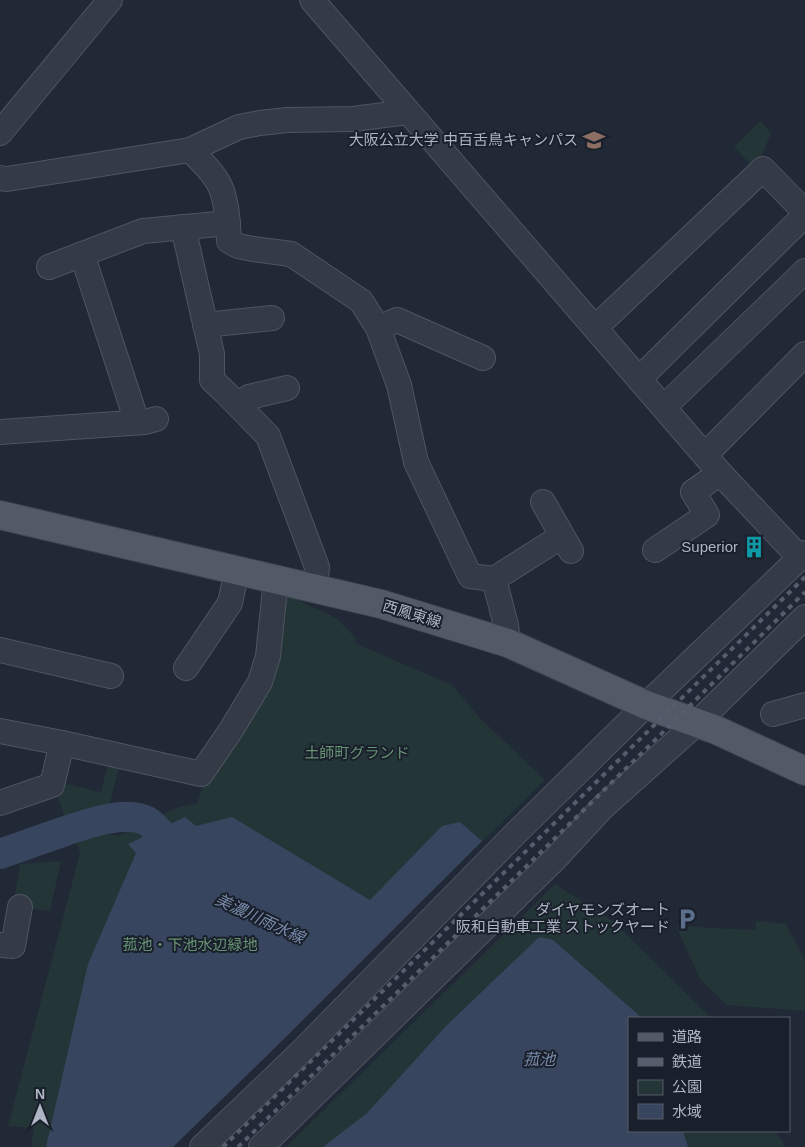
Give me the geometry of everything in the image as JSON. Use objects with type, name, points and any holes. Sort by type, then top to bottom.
[{"type":"main road","name":"西鳳東線","points":[[0,515],[381,604],[508,643],[646,705],[714,729],[805,770]]},
{"type":"street","points":[[0,133],[110,0]]},
{"type":"street","points":[[202,1147],[298,1054],[516,833],[646,705],[802,556],[712,464],[312,0]]},
{"type":"street","points":[[0,178],[6,179],[190,150],[239,128],[260,123],[287,120],[353,119],[408,112]]},
{"type":"street","points":[[190,150],[217,180],[223,196],[229,241],[238,246],[291,254],[361,300],[378,328],[399,385],[416,462],[470,576],[494,579],[567,544],[543,502]]},
{"type":"street","points":[[595,328],[763,169],[805,214],[639,379]]},
{"type":"street","points":[[49,267],[143,231],[228,223]]},
{"type":"street","points":[[183,227],[212,354],[212,380],[268,436],[318,567],[315,588]]},
{"type":"street","points":[[0,432],[147,420],[82,254]]},
{"type":"street","points":[[664,408],[805,271]]},
{"type":"street","points":[[205,325],[272,318]]},
{"type":"street","points":[[378,328],[397,320],[483,358]]},
{"type":"street","points":[[655,550],[707,516],[693,492],[712,464],[805,354]]},
{"type":"street","points":[[237,404],[249,397],[287,388]]},
{"type":"street","points":[[186,668],[230,603],[237,570]]},
{"type":"street","points":[[0,731],[201,774],[231,730],[260,682],[268,656],[276,579]]},
{"type":"street","points":[[494,579],[506,625],[508,643]]},
{"type":"street","points":[[262,1147],[556,858],[602,808],[804,623]]},
{"type":"street","points":[[0,650],[111,676]]},
{"type":"street","points":[[773,714],[805,705]]},
{"type":"street","points":[[0,803],[52,785],[62,743]]},
{"type":"street","points":[[0,945],[13,946],[20,907]]},
{"type":"green space","points":[[760,121],[771,133],[761,158],[752,166],[734,147]]},
{"type":"green space","name":"菰池・下池水辺緑地","points":[[291,597],[338,619],[356,638],[355,643],[452,685],[480,718],[545,780],[171,1147],[31,1147],[34,1128],[8,1126],[80,853],[77,845],[72,841],[106,833],[118,836],[176,808],[197,803],[204,784],[214,770],[282,598]]},
{"type":"green space","points":[[108,764],[119,766],[110,803],[65,818],[56,790],[59,782],[101,792]]},
{"type":"green space","points":[[61,861],[50,911],[13,906],[20,864]]},
{"type":"green space","name":"菰池","points":[[555,884],[613,921],[710,1017],[628,1017],[628,1132],[776,1132],[786,1147],[286,1147]]},
{"type":"green space","points":[[756,921],[786,924],[805,961],[805,1011],[727,1005],[700,979],[676,926],[755,930]]},
{"type":"water","points":[[185,817],[196,826],[232,817],[370,900],[442,826],[460,822],[482,841],[173,1147],[46,1147],[88,964],[136,853],[128,844]]},
{"type":"water","name":"菰池","points":[[540,937],[553,940],[641,1017],[628,1017],[628,1132],[683,1132],[688,1147],[323,1147],[367,1113],[446,1026]]},
{"type":"waterway","name":"美濃川雨水線","points":[[0,854],[86,824],[125,817],[137,818],[151,824],[182,861]]},
{"type":"railway","points":[[223,1147],[805,577]]},
{"type":"railway","points":[[238,1147],[805,592]]},
{"type":"place","name":"大阪公立大学 中百舌鳥キャンパス","points":[[594,140]]},
{"type":"place","name":"Superior","points":[[754,547]]},
{"type":"place","name":"ダイヤモンズオート 阪和自動車工業 ストックヤード","points":[[687,919]]},
{"type":"park label","name":"土師町グランド","points":[[357,753]]}]
